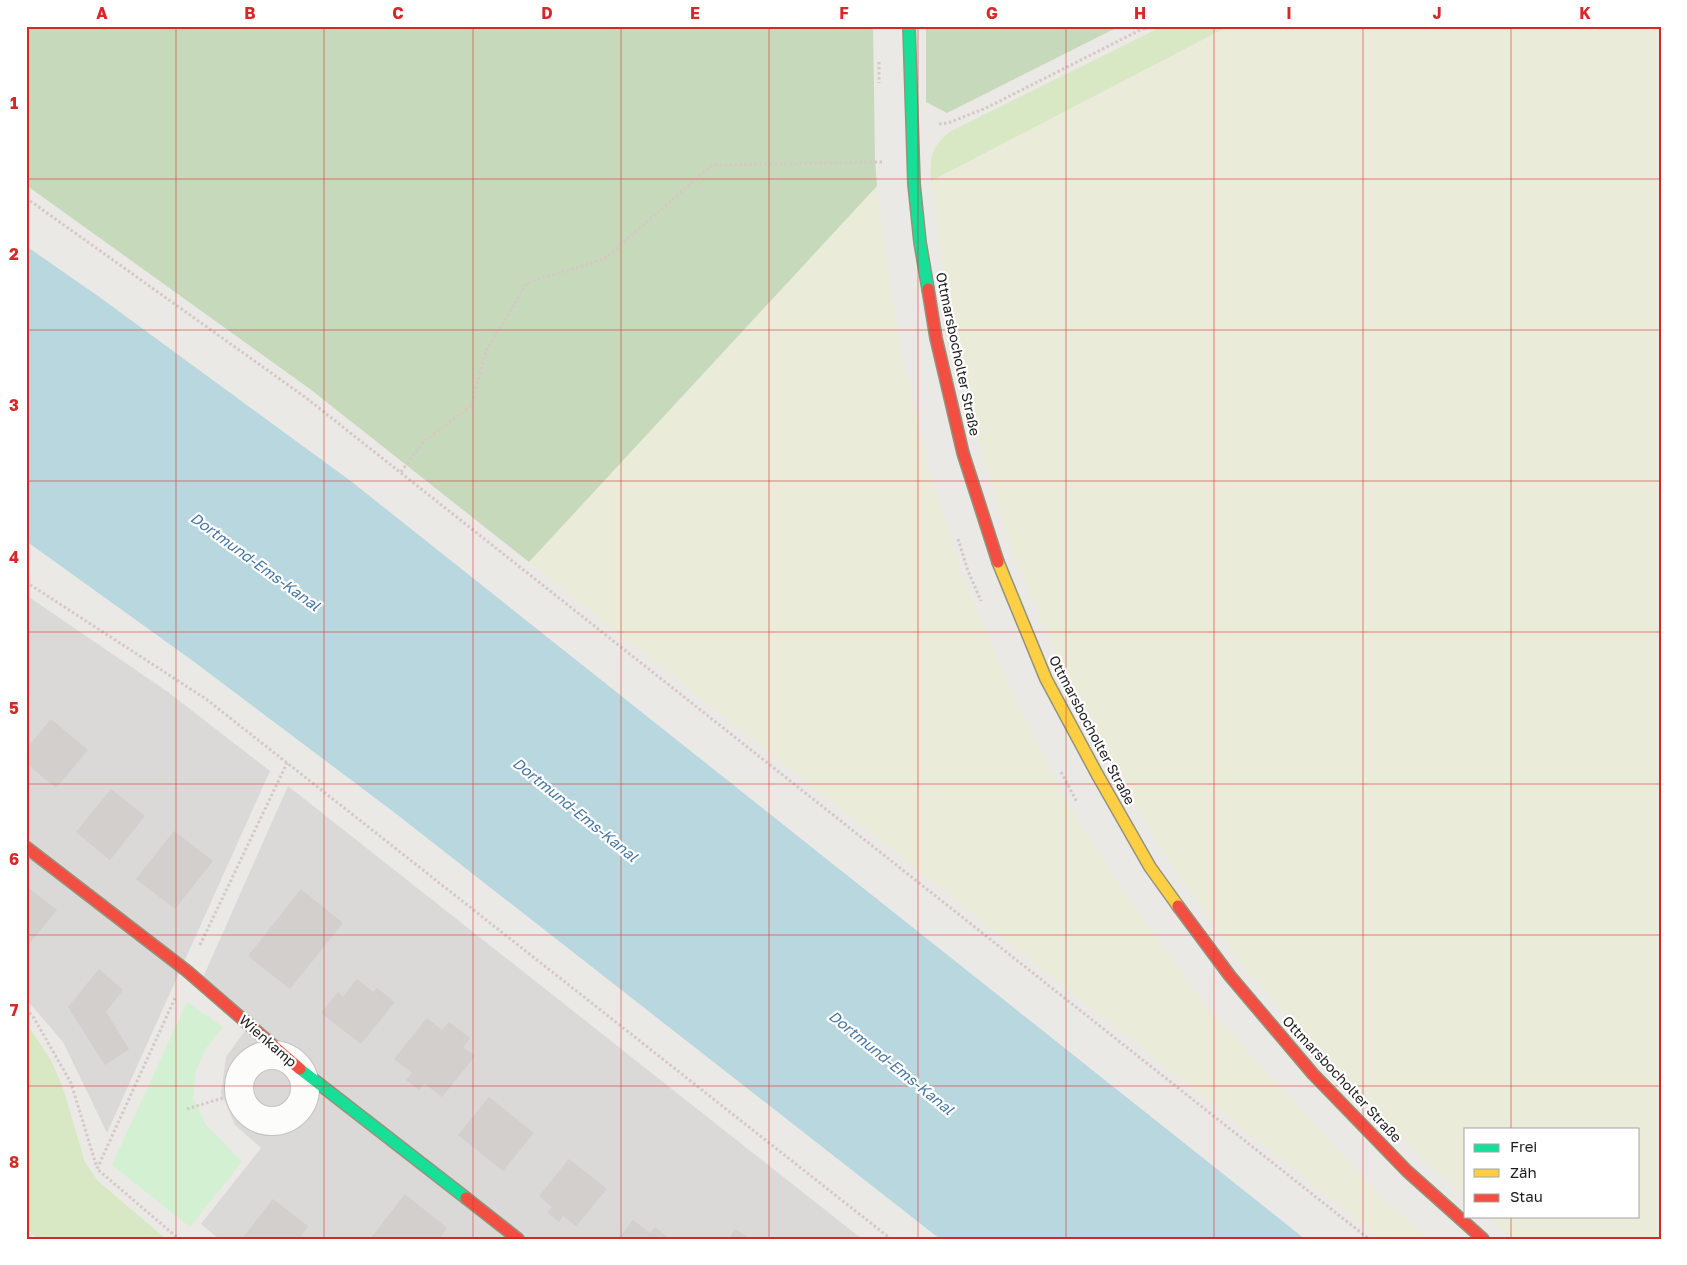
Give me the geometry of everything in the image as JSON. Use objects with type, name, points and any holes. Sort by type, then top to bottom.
[{"type":"main road","name":"Ottmarsbocholter Straße","points":[[909,26],[914,184],[920,242],[936,338],[963,453],[998,561],[1046,679],[1150,867],[1230,976],[1313,1074],[1407,1171],[1483,1239]]},
{"type":"main road","name":"Wienkamp","points":[[26,847],[188,971],[291,1062],[513,1237]]},
{"type":"street","points":[[266,1055],[280,1056],[291,1062],[300,1071],[304,1083],[304,1096],[298,1108],[289,1116],[277,1121],[264,1120],[252,1115],[243,1105],[239,1093],[239,1080],[245,1068],[255,1060],[266,1055]]},
{"type":"path","points":[[911,126],[948,123],[986,108],[1148,26]]},
{"type":"path","points":[[401,472],[423,442],[471,406],[486,351],[527,283],[604,259],[712,165],[883,162]]},
{"type":"path","points":[[26,198],[305,397],[1369,1239]]},
{"type":"path","points":[[26,582],[206,699],[891,1239]]},
{"type":"path","points":[[97,1169],[287,762]]},
{"type":"path","points":[[26,1009],[34,1018],[71,1082],[97,1169],[179,1239]]},
{"type":"path","points":[[187,1108],[239,1093]]},
{"type":"shaded area","points":[[26,595],[168,692],[270,771],[107,1133],[63,1042],[26,999]]},
{"type":"shaded area","points":[[288,786],[862,1239],[219,1239],[201,1224],[261,1148],[235,1125],[221,1093],[226,1057],[249,1025],[201,982]]},
{"type":"green space","points":[[26,26],[873,26],[877,186],[529,562],[310,389],[26,185]]},
{"type":"green space","points":[[926,26],[1120,26],[947,113],[926,102]]},
{"type":"green space","points":[[1163,26],[1229,26],[931,181],[931,159],[935,148],[951,131]]},
{"type":"green space","points":[[1229,26],[1661,26],[1661,1239],[1512,1239],[1489,1218],[1640,1218],[1640,1128],[1464,1128],[1464,1195],[1420,1156],[1328,1064],[1242,965],[1164,854],[1111,764],[1063,671],[1012,551],[980,446],[953,336],[931,181]]},
{"type":"green space","points":[[877,186],[900,345],[927,461],[961,572],[1014,696],[1063,795],[1121,887],[1200,999],[1380,1195],[1429,1239],[1382,1239],[529,562]]},
{"type":"green space","points":[[187,1002],[223,1027],[206,1048],[196,1070],[193,1097],[206,1125],[242,1162],[190,1227],[112,1165]]},
{"type":"green space","points":[[26,1023],[51,1060],[63,1088],[85,1162],[98,1181],[166,1239],[38,1239],[26,1228]]},
{"type":"water","name":"Dortmund-Ems-Kanal","points":[[26,246],[98,296],[352,482],[1305,1239],[940,1239],[395,813],[193,661],[26,541]]},
{"type":"building","points":[[51,719],[88,750],[56,788],[26,763],[26,749]]},
{"type":"building","points":[[111,789],[145,816],[110,860],[76,832]]},
{"type":"building","points":[[174,831],[213,861],[175,909],[136,879]]},
{"type":"building","points":[[26,886],[57,910],[26,948]]},
{"type":"building","points":[[301,889],[343,923],[290,989],[248,956]]},
{"type":"building","points":[[99,969],[123,990],[106,1012],[129,1049],[105,1065],[68,1007]]},
{"type":"building","points":[[357,979],[373,992],[377,988],[395,1002],[361,1044],[321,1013],[338,992],[343,997]]},
{"type":"building","points":[[427,1018],[442,1030],[449,1022],[470,1038],[463,1047],[475,1056],[442,1097],[424,1083],[419,1090],[406,1080],[412,1073],[394,1059]]},
{"type":"building","points":[[489,1097],[534,1133],[503,1171],[458,1135]]},
{"type":"building","points":[[569,1159],[607,1189],[576,1226],[563,1216],[559,1222],[547,1212],[552,1207],[539,1196]]},
{"type":"building","points":[[405,1194],[447,1228],[439,1239],[371,1238]]},
{"type":"building","points":[[273,1199],[308,1226],[299,1239],[248,1239],[244,1236]]},
{"type":"building","points":[[633,1220],[650,1233],[655,1227],[670,1239],[618,1239]]},
{"type":"building","points":[[735,1229],[751,1239],[729,1239]]},
{"type":"traffic: fast","points":[[909,26],[914,184],[920,242],[928,289]]},
{"type":"traffic: fast","points":[[300,1069],[466,1198]]},
{"type":"traffic: slow","points":[[998,562],[1046,679],[1150,867],[1178,906]]},
{"type":"traffic: jam","points":[[928,289],[936,338],[963,453],[998,562]]},
{"type":"traffic: jam","points":[[26,847],[187,971],[300,1069]]},
{"type":"traffic: jam","points":[[1178,906],[1230,976],[1313,1074],[1407,1171],[1483,1239]]},
{"type":"traffic: jam","points":[[466,1198],[518,1239]]}]
